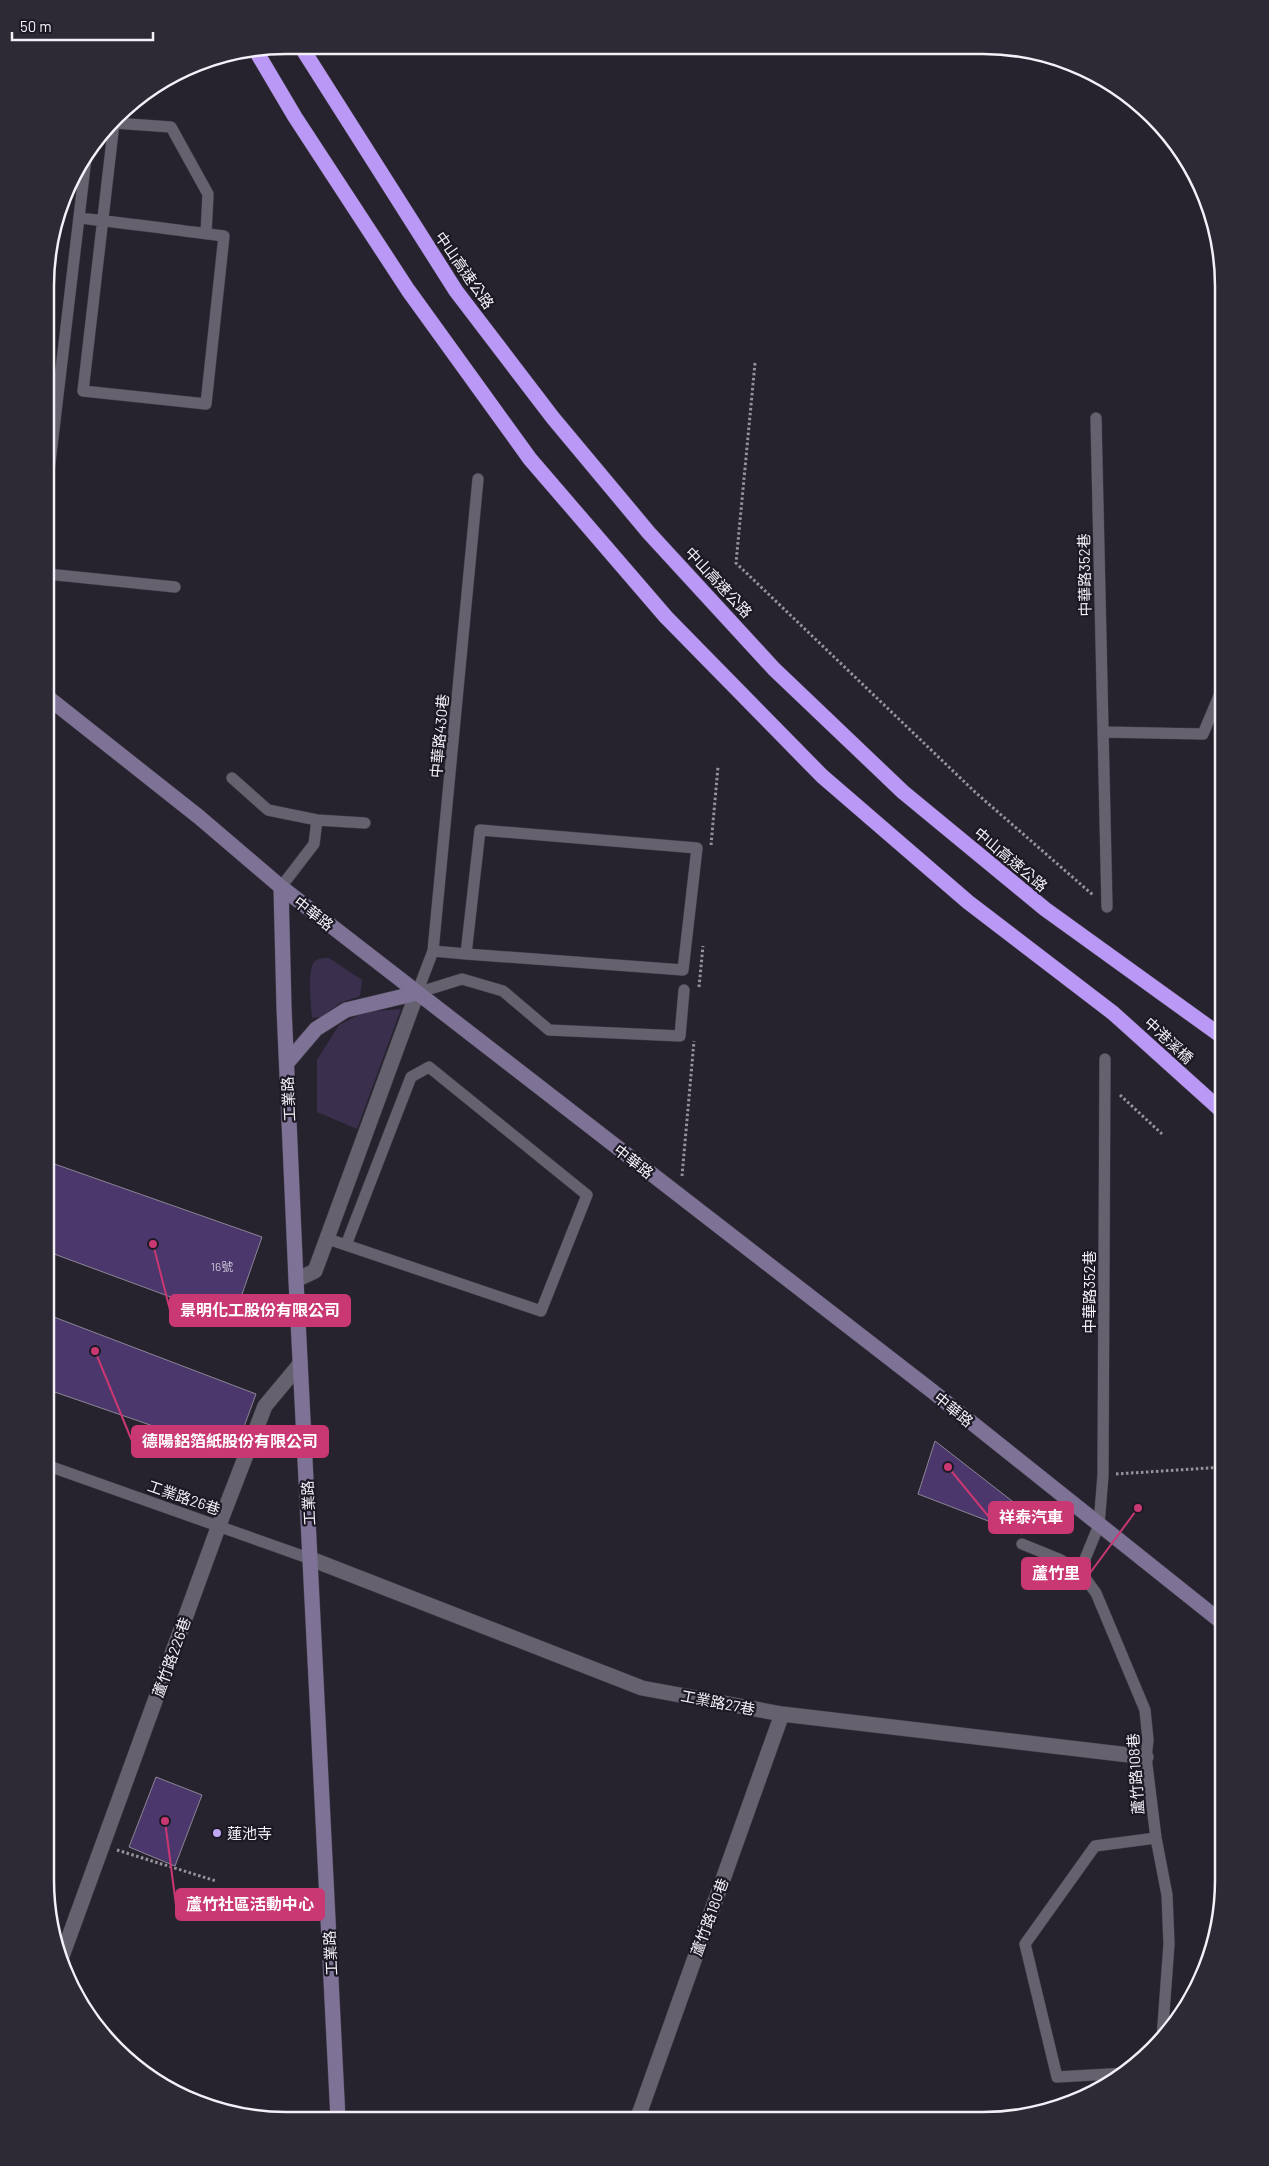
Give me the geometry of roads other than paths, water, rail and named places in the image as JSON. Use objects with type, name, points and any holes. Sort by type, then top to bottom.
[{"type":"highway","name":"中山高速公路","points":[[306,54],[456,291],[553,418],[631,511],[774,669],[903,792],[1045,909],[1215,1032]]},
{"type":"highway","name":"中港溪橋","points":[[259,56],[295,117],[408,290],[530,459],[666,616],[822,776],[968,902],[1113,1013],[1215,1105]]},
{"type":"street","name":"中華路","points":[[54,702],[199,817],[281,887],[932,1391],[1215,1617]]},
{"type":"street","name":"工業路","points":[[281,887],[286,1063],[296,1280],[338,2112]]},
{"type":"street","points":[[286,1063],[316,1029],[346,1010],[417,993]]},
{"type":"street","points":[[296,1280],[315,1271],[417,993]]},
{"type":"street","name":"蘆竹路226巷","points":[[65,1950],[219,1525],[265,1406],[300,1364]]},
{"type":"street","name":"工業路27巷","points":[[311,1559],[642,1688],[782,1714],[1146,1757]]},
{"type":"street","name":"蘆竹路180巷","points":[[640,2112],[782,1714]]},
{"type":"lane","points":[[120,124],[171,128],[208,194],[206,234]]},
{"type":"lane","points":[[79,218],[103,221],[206,234],[224,236],[206,404],[83,391],[103,221],[113,131]]},
{"type":"lane","points":[[54,429],[84,171]]},
{"type":"lane","name":"中華路352巷","points":[[1096,418],[1107,907]]},
{"type":"lane","name":"中華路430巷","points":[[417,993],[433,951],[478,479]]},
{"type":"lane","points":[[54,575],[175,587]]},
{"type":"lane","points":[[1103,732],[1204,734],[1215,706]]},
{"type":"lane","points":[[232,778],[268,810],[317,820],[365,823]]},
{"type":"lane","points":[[281,887],[314,844],[317,820]]},
{"type":"lane","points":[[433,951],[466,954],[683,970],[697,848],[480,830],[466,954]]},
{"type":"lane","points":[[417,993],[462,979],[503,991],[549,1030],[680,1036],[684,990]]},
{"type":"lane","name":"中華路352巷","points":[[1100,1525],[1103,1475],[1104,1059]]},
{"type":"lane","points":[[327,1238],[346,1245],[541,1311],[586,1195],[429,1067],[411,1077],[346,1245]]},
{"type":"lane","name":"工業路26巷","points":[[54,1468],[311,1559]]},
{"type":"lane","points":[[1022,1544],[1059,1559],[1080,1571],[1100,1525]]},
{"type":"lane","name":"蘆竹路108巷","points":[[1080,1571],[1096,1593],[1145,1710],[1148,1740],[1146,1757],[1156,1838],[1167,1895],[1169,1944],[1163,2026]]},
{"type":"lane","points":[[1110,2074],[1057,2077],[1025,1944],[1095,1846],[1156,1838]]},
{"type":"place","name":"景明化工股份有限公司","points":[[153,1244]]},
{"type":"place","name":"德陽鋁箔紙股份有限公司","points":[[95,1351]]},
{"type":"place","name":"祥泰汽車","points":[[948,1467]]},
{"type":"place","name":"蘆竹里","points":[[1138,1508]]},
{"type":"place","name":"蘆竹社區活動中心","points":[[165,1821]]},
{"type":"place","name":"蓮池寺","points":[[217,1833]]}]
